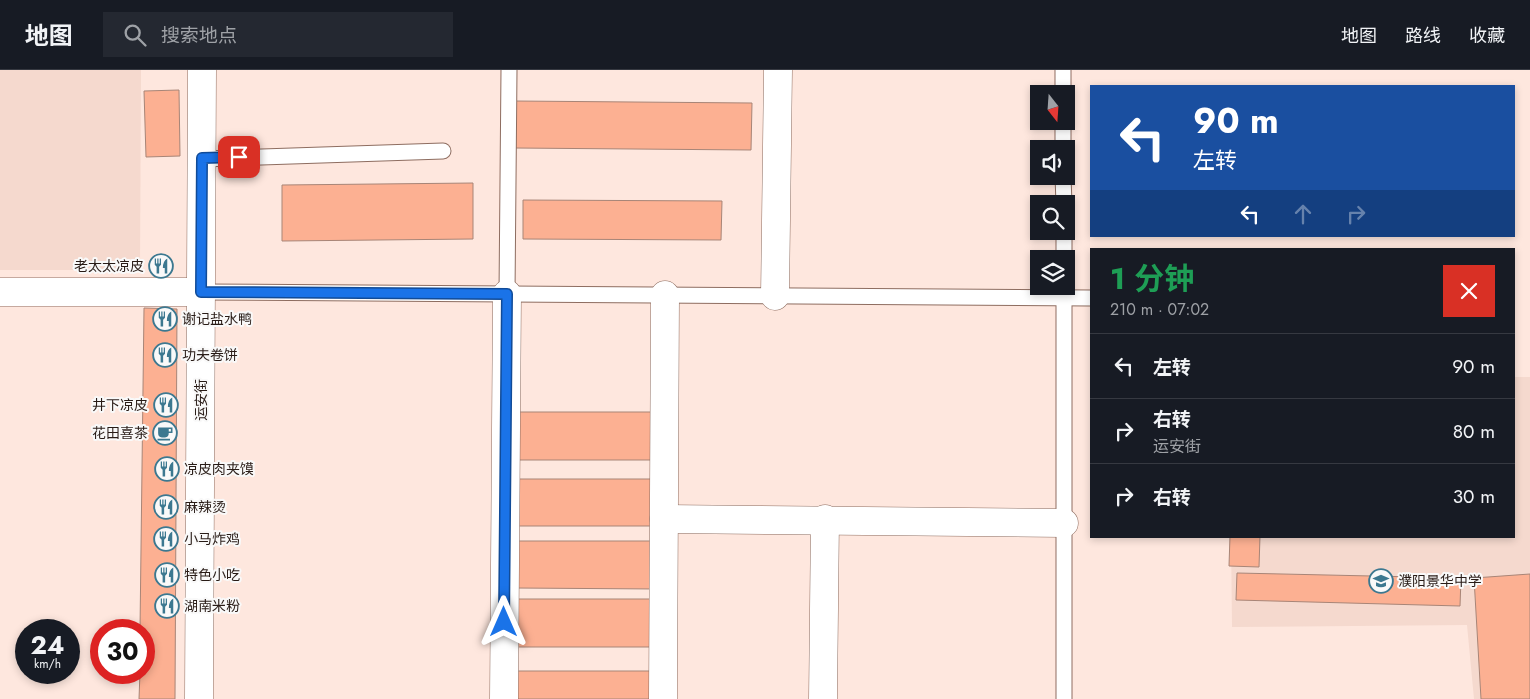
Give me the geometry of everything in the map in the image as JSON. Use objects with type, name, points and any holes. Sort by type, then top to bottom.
[{"type":"street","name":"运安街","points":[[199,699],[202,70]]},
{"type":"street","points":[[774,296],[778,70]]},
{"type":"street","points":[[0,292],[201,292]]},
{"type":"street","points":[[504,699],[507,294]]},
{"type":"street","points":[[663,699],[665,295]]},
{"type":"street","points":[[664,519],[825,519],[1064,523]]},
{"type":"street","points":[[823,699],[825,519]]},
{"type":"lane","points":[[507,294],[510,70]]},
{"type":"lane","points":[[1063,70],[1063,85]]},
{"type":"lane","points":[[202,158],[443,151]]},
{"type":"lane","points":[[201,292],[774,296],[1030,292]]},
{"type":"lane","points":[[1075,294],[1090,298]]},
{"type":"lane","points":[[1064,295],[1064,699]]},
{"type":"shaded area","points":[[0,70],[141,70],[140,270],[0,270]]},
{"type":"shaded area","name":"濮阳景华中学","points":[[1515,377],[1530,377],[1530,699],[1474,699],[1467,625],[1232,627],[1231,538],[1515,538]]},
{"type":"building","points":[[179,90],[180,156],[146,157],[144,91]]},
{"type":"building","points":[[515,101],[752,103],[751,150],[515,148]]},
{"type":"building","points":[[473,183],[473,239],[282,241],[282,185]]},
{"type":"building","points":[[523,200],[722,201],[721,240],[523,239]]},
{"type":"building","points":[[144,308],[177,309],[175,699],[139,699],[140,684],[155,684],[155,619],[140,619]]},
{"type":"building","points":[[517,412],[659,412],[659,460],[517,460]]},
{"type":"building","points":[[516,479],[658,479],[658,526],[516,526]]},
{"type":"building","points":[[1230,538],[1260,538],[1259,567],[1229,566]]},
{"type":"building","points":[[515,541],[657,541],[657,589],[515,588]]},
{"type":"building","points":[[1237,573],[1461,578],[1460,606],[1236,600]]},
{"type":"building","points":[[1530,574],[1530,699],[1481,699],[1474,578]]},
{"type":"building","points":[[514,599],[657,599],[657,647],[514,647]]},
{"type":"building","points":[[514,671],[656,671],[656,699],[514,699]]},
{"type":"place","name":"老太太凉皮","points":[[161,266]]},
{"type":"place","name":"谢记盐水鸭","points":[[165,319]]},
{"type":"place","name":"功夫卷饼","points":[[165,355]]},
{"type":"place","name":"井下凉皮","points":[[166,405]]},
{"type":"place","name":"花田喜茶","points":[[165,433]]},
{"type":"place","name":"凉皮肉夹馍","points":[[167,469]]},
{"type":"place","name":"麻辣烫","points":[[166,507]]},
{"type":"place","name":"小马炸鸡","points":[[166,539]]},
{"type":"place","name":"特色小吃","points":[[167,575]]},
{"type":"place","name":"濮阳景华中学","points":[[1381,581]]},
{"type":"place","name":"湖南米粉","points":[[167,606]]},
{"type":"route","points":[[239,157],[202,158],[201,292],[507,294],[504,622]]}]
